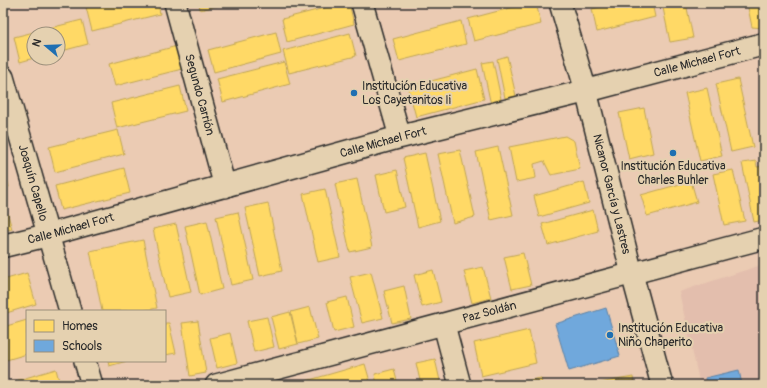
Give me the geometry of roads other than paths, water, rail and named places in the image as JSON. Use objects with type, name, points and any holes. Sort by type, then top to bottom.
[{"type":"street","name":"Segundo Carrión","points":[[175,3],[225,186]]},
{"type":"street","points":[[362,3],[400,137]]},
{"type":"street","name":"Nicanor García y Lastres","points":[[560,3],[586,91],[632,274],[662,385]]},
{"type":"street","name":"Calle Michael Fort","points":[[3,246],[48,235],[400,137],[586,91],[764,44]]},
{"type":"street","name":"Joaquín Capello","points":[[3,77],[70,310]]},
{"type":"street","name":"Paz Soldán","points":[[216,385],[278,377],[444,325],[764,238]]},
{"type":"street","points":[[444,325],[460,385]]},
{"type":"street","points":[[85,362],[92,385]]},
{"type":"place","name":"Institución Educativa Los Cayetanitos Ii","points":[[354,93]]},
{"type":"place","name":"Institución Educativa Charles Buhler","points":[[673,153]]},
{"type":"place","name":"Institución Educativa Niño Chaperito","points":[[610,335]]}]
